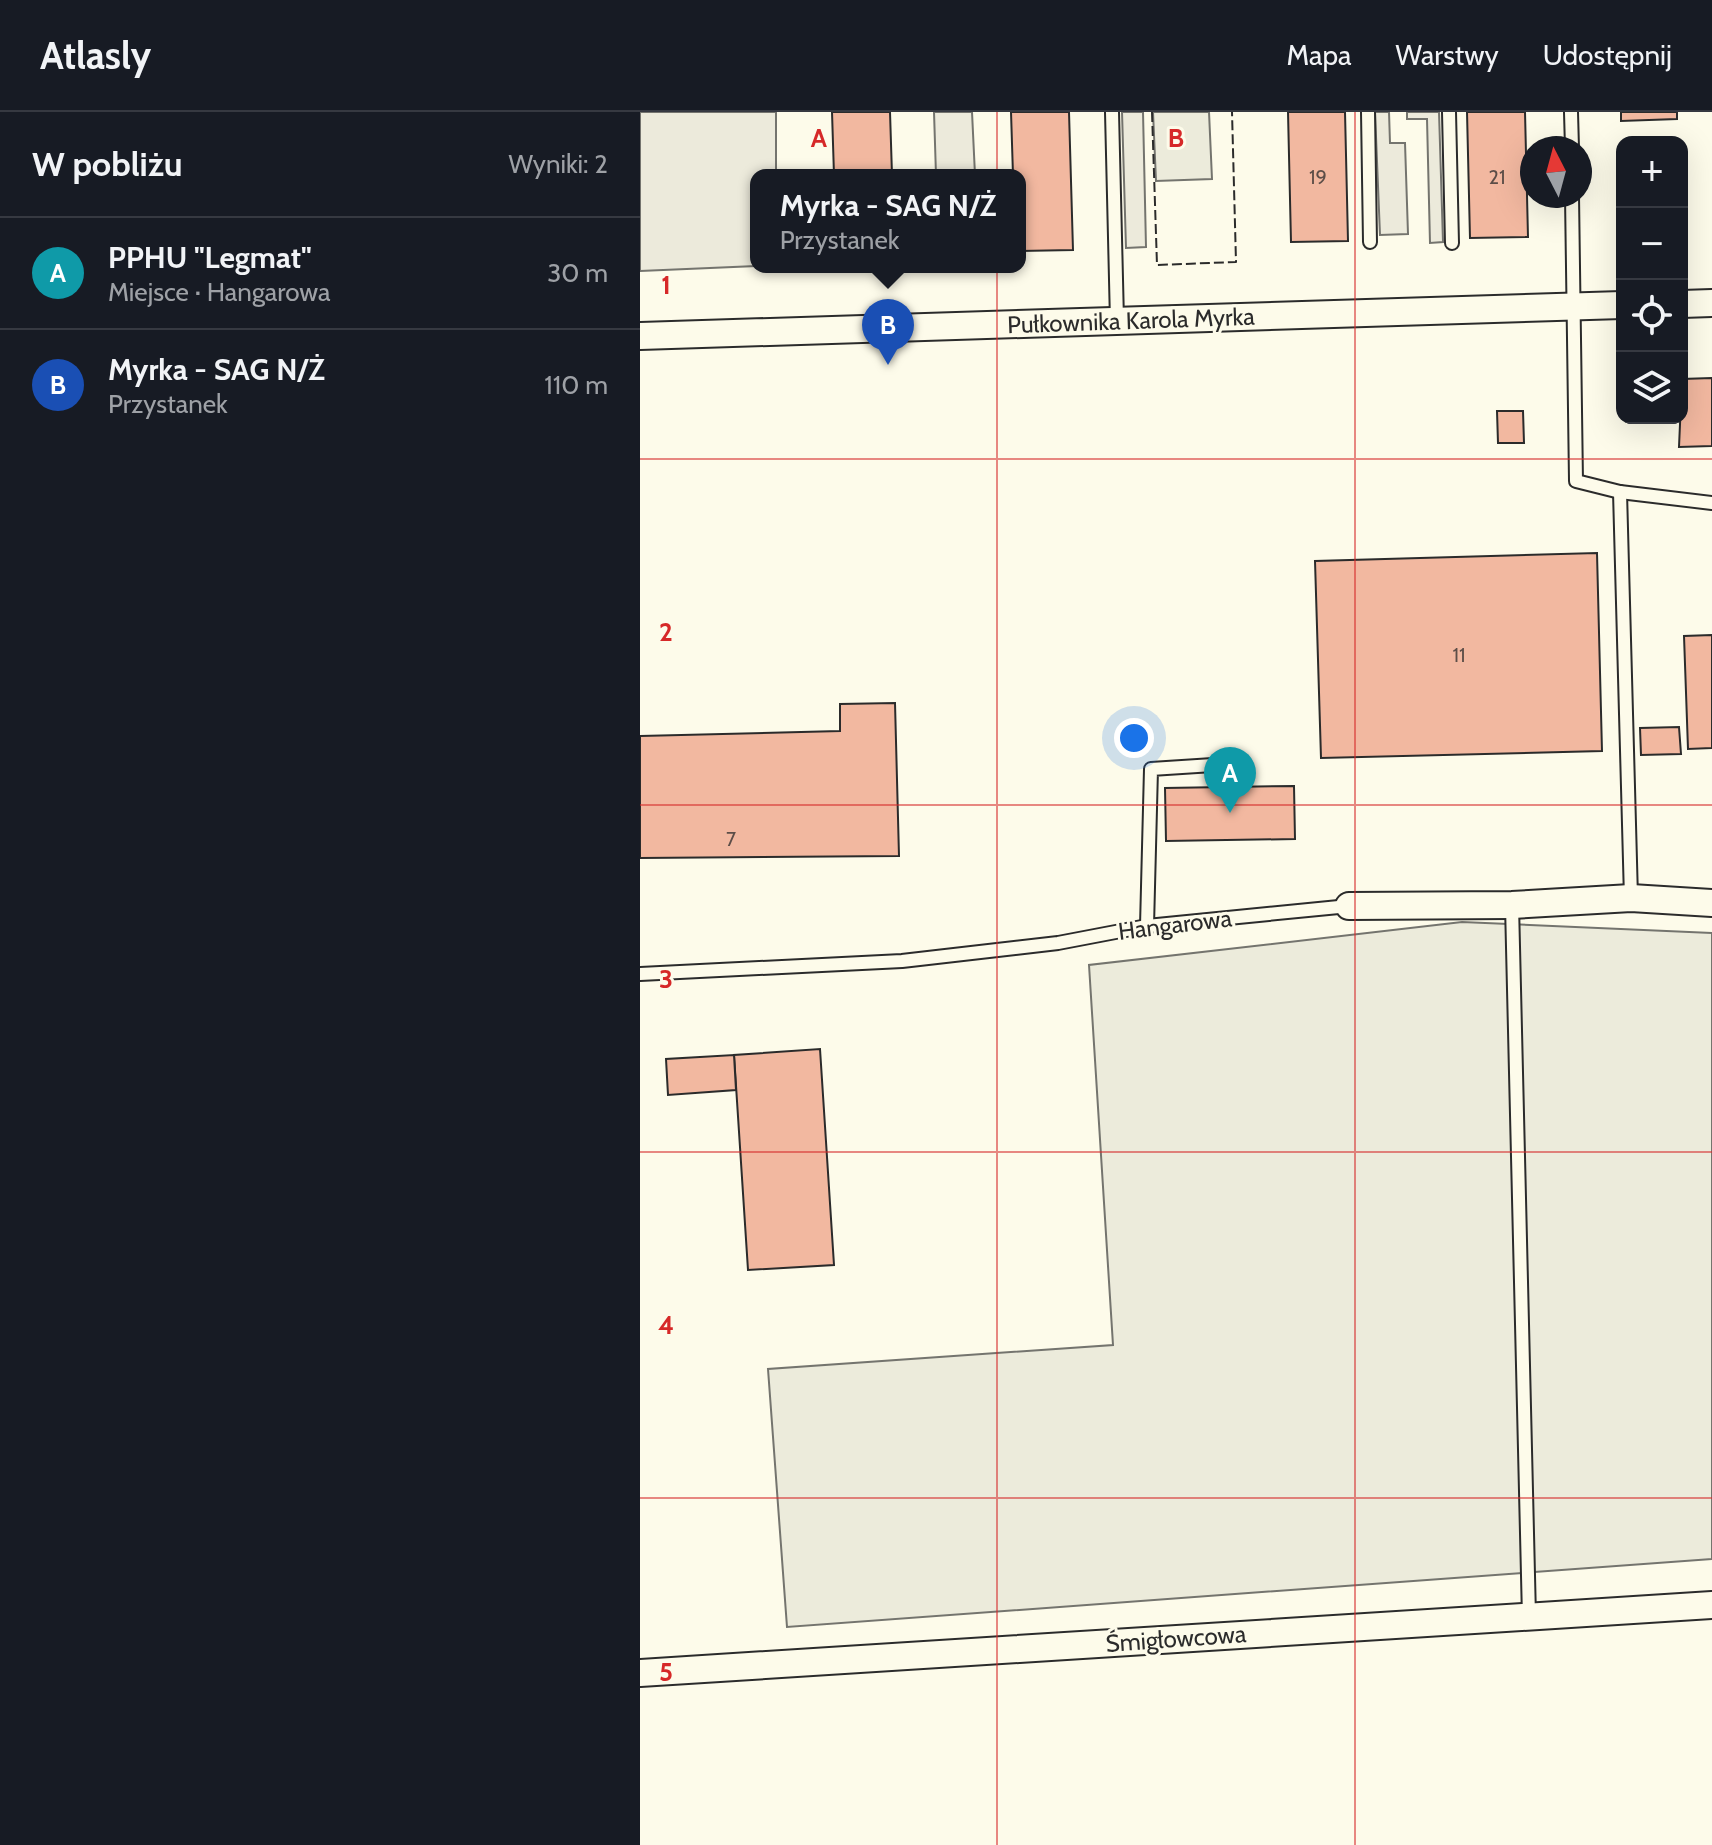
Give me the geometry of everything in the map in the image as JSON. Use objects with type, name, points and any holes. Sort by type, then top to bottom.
[{"type":"street","points":[[1688,304],[1712,303]]},
{"type":"street","name":"Pułkownika Karola Myrka","points":[[640,336],[1616,305]]},
{"type":"street","name":"Hangarowa","points":[[1349,906],[1512,905],[1631,898],[1712,903]]},
{"type":"street","name":"Śmigłowcowa","points":[[640,1673],[1712,1605]]},
{"type":"lane","points":[[1112,112],[1117,321]]},
{"type":"lane","points":[[1368,112],[1370,242]]},
{"type":"lane","points":[[1449,112],[1452,243]]},
{"type":"lane","points":[[1571,112],[1572,136]]},
{"type":"lane","points":[[1572,208],[1576,481],[1620,492],[1712,503]]},
{"type":"lane","points":[[1620,492],[1631,898]]},
{"type":"lane","points":[[1147,926],[1151,769],[1213,765]]},
{"type":"lane","points":[[1512,905],[1529,1617]]},
{"type":"lane","name":"Hangarowa","points":[[640,974],[902,961],[1058,943],[1147,926],[1349,906]]},
{"type":"shaded area","points":[[640,112],[776,112],[776,169],[750,169],[750,266],[640,271]]},
{"type":"shaded area","points":[[934,112],[972,112],[975,169],[936,169]]},
{"type":"shaded area","points":[[1122,112],[1143,112],[1146,247],[1126,248]]},
{"type":"shaded area","points":[[1153,112],[1209,112],[1212,179],[1156,181]]},
{"type":"shaded area","points":[[1375,112],[1389,112],[1390,143],[1405,143],[1408,234],[1380,235]]},
{"type":"shaded area","points":[[1407,112],[1439,112],[1443,242],[1430,243],[1427,119],[1407,119]]},
{"type":"shaded area","points":[[1462,922],[1712,933],[1712,1559],[787,1627],[768,1369],[1113,1345],[1089,965]]},
{"type":"building","points":[[832,112],[890,112],[892,169],[834,169]]},
{"type":"building","points":[[1011,112],[1069,112],[1073,250],[1026,251],[1026,169],[1013,169]]},
{"type":"building","points":[[1288,112],[1345,112],[1348,241],[1291,242]]},
{"type":"building","points":[[1467,112],[1525,112],[1526,136],[1520,136],[1520,208],[1527,208],[1528,237],[1470,238]]},
{"type":"building","points":[[1621,112],[1677,112],[1677,119],[1621,121]]},
{"type":"building","points":[[1712,378],[1712,446],[1679,447],[1680,424],[1688,424],[1688,379]]},
{"type":"building","points":[[1497,411],[1523,411],[1524,443],[1498,443]]},
{"type":"building","points":[[1597,553],[1602,751],[1321,758],[1315,561]]},
{"type":"building","points":[[1712,635],[1712,748],[1688,749],[1684,636]]},
{"type":"building","points":[[895,703],[899,856],[640,858],[640,736],[840,731],[840,704]]},
{"type":"building","points":[[1679,727],[1681,754],[1641,755],[1640,728]]},
{"type":"building","points":[[1294,786],[1295,839],[1166,841],[1165,788]]},
{"type":"building","points":[[820,1049],[834,1265],[748,1270],[734,1055]]},
{"type":"building","points":[[734,1055],[736,1090],[668,1095],[666,1059]]},
{"type":"fence","points":[[1152,112],[1157,265],[1236,262],[1232,112]]},
{"type":"place","name":"Myrka - SAG N/Ż","points":[[888,365]]},
{"type":"place","name":"PPHU \"Legmat\"","points":[[1230,813]]}]
